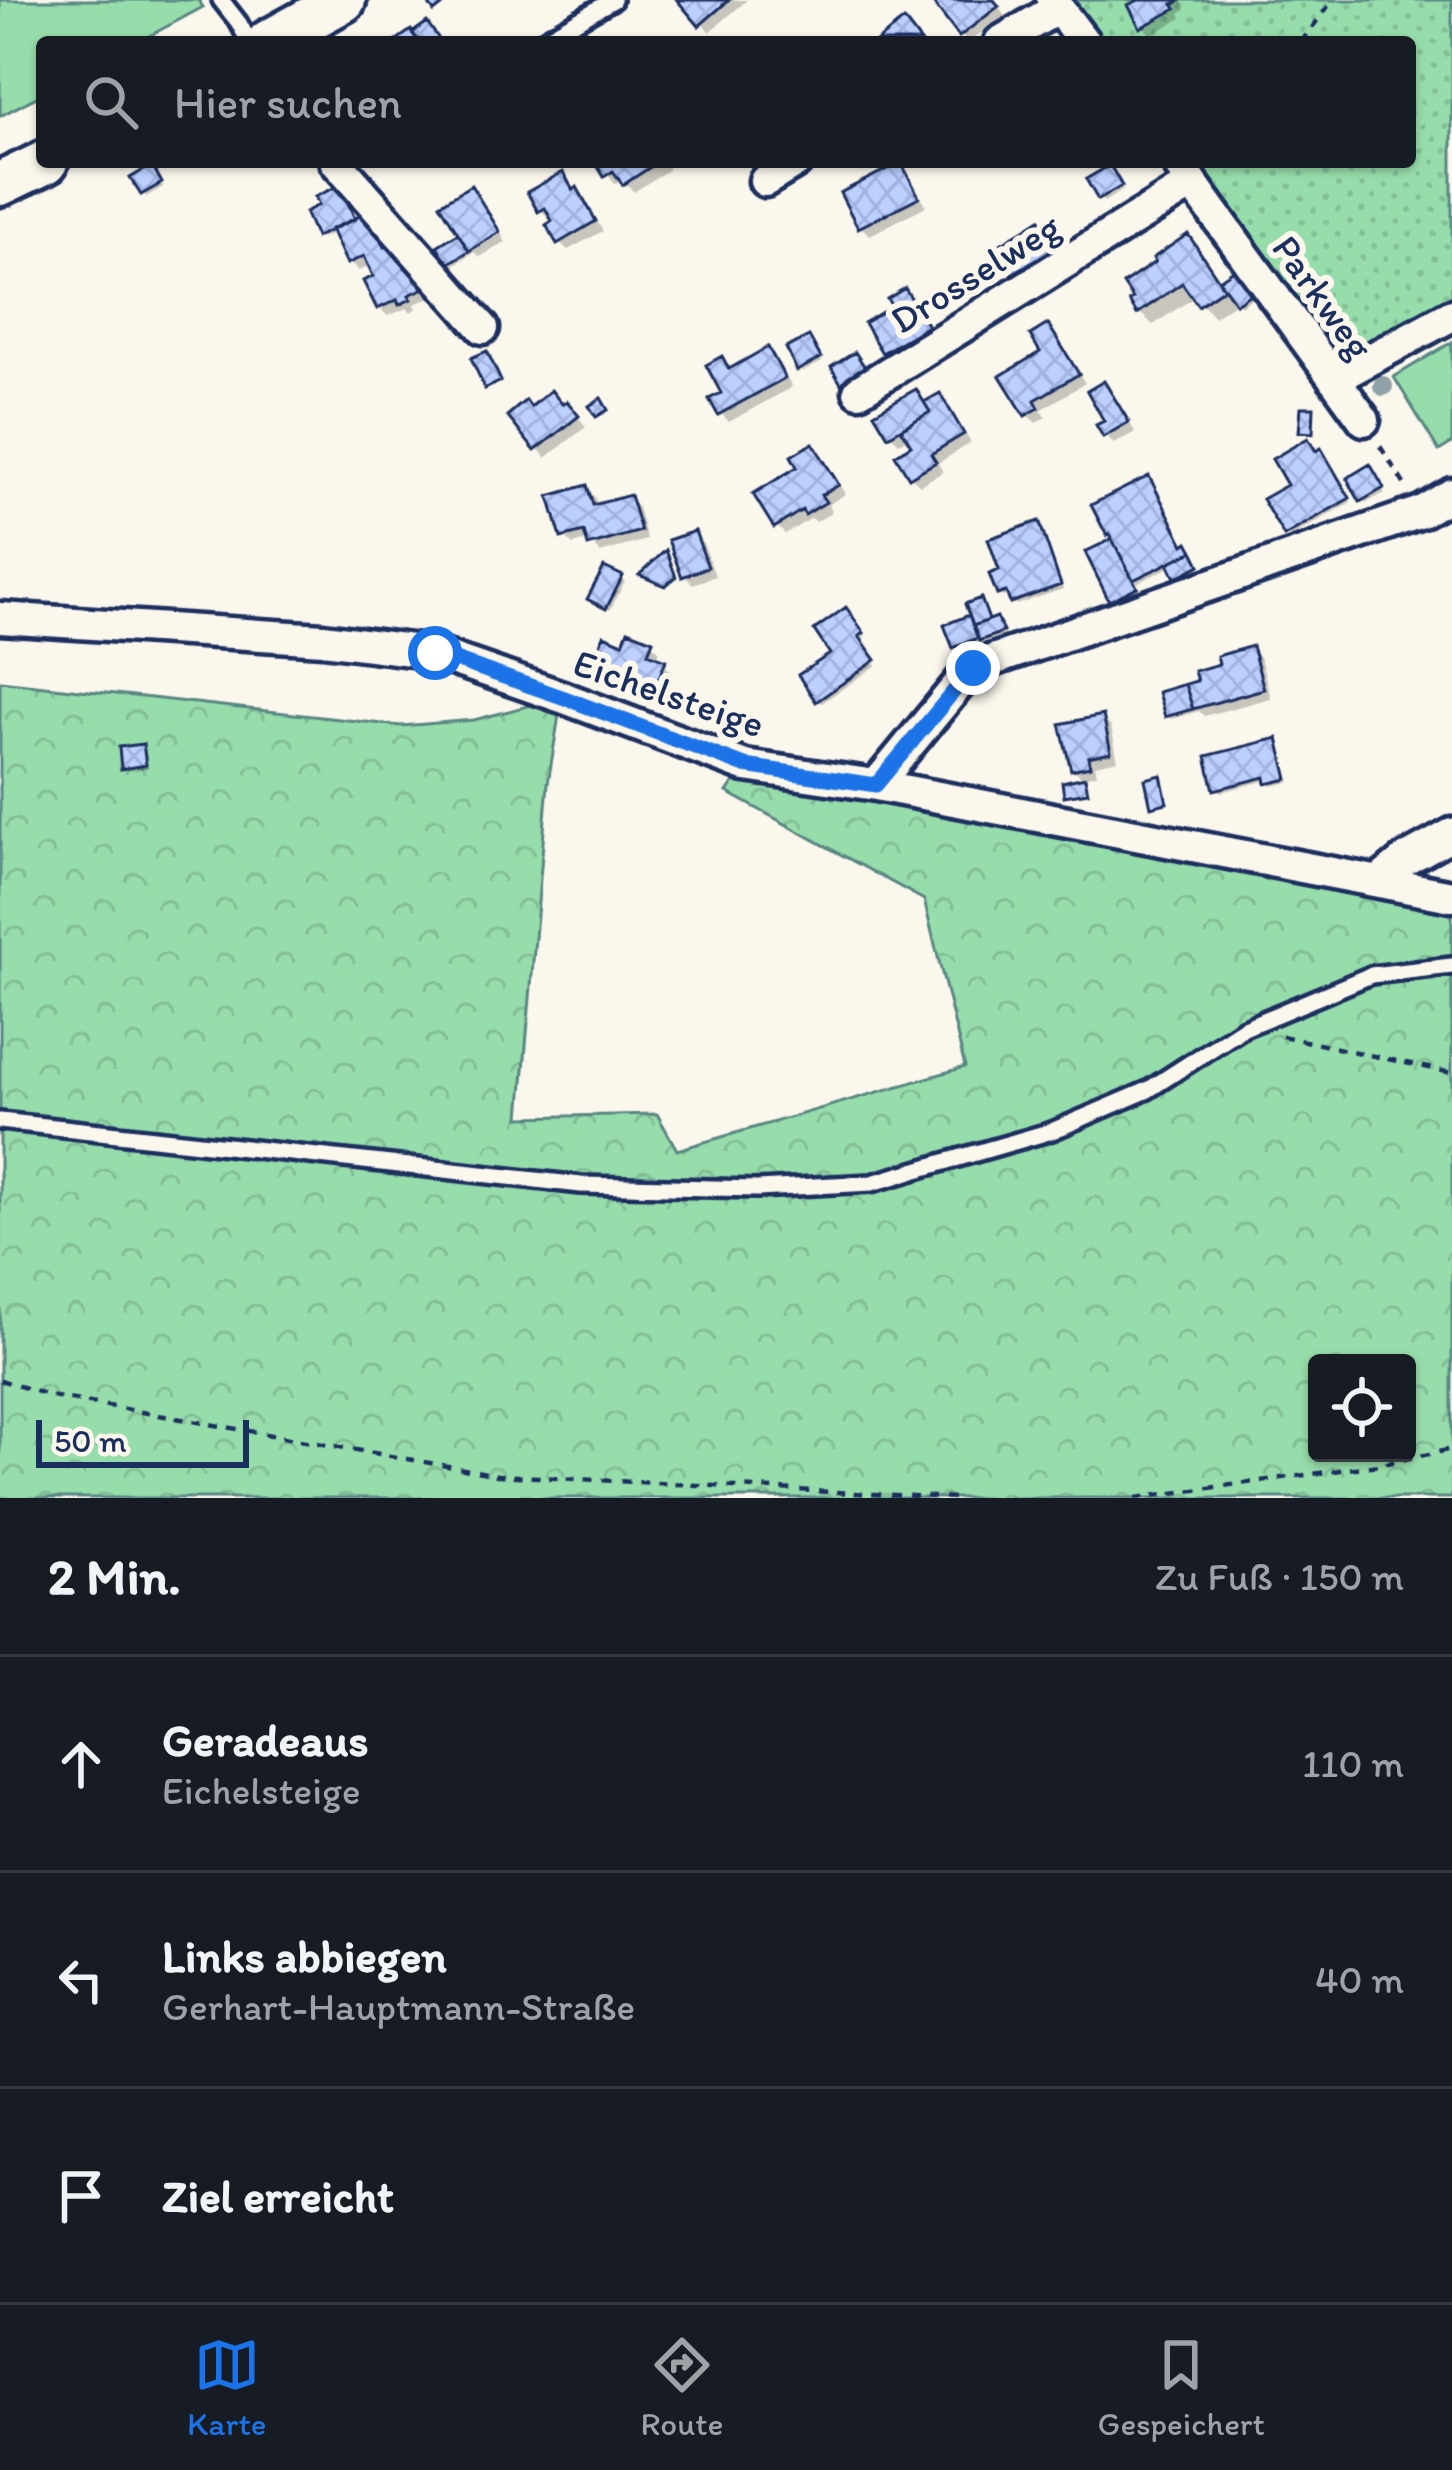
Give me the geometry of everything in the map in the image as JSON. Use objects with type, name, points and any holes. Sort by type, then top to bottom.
[{"type":"main road","points":[[279,36],[344,0]]},
{"type":"main road","points":[[0,184],[36,167]]},
{"type":"street","points":[[1009,36],[1055,4],[1079,36]]},
{"type":"street","points":[[341,168],[483,328]]},
{"type":"street","points":[[765,181],[786,168]]},
{"type":"street","name":"Parkweg","points":[[1185,172],[1364,420]]},
{"type":"street","name":"Drosselweg","points":[[860,391],[1185,172]]},
{"type":"street","points":[[1334,379],[1452,315]]},
{"type":"street","points":[[876,785],[973,668],[1421,512],[1452,494]]},
{"type":"street","name":"Eichelsteige","points":[[0,618],[323,640],[435,653],[745,766],[876,785],[1452,896]]},
{"type":"street","points":[[1379,881],[1403,861],[1452,834]]},
{"type":"lane","points":[[220,0],[246,36]]},
{"type":"lane","points":[[550,36],[613,0]]},
{"type":"lane","points":[[0,1121],[581,1186],[757,1189],[872,1183],[1052,1131],[1148,1090],[1244,1028],[1371,975],[1452,966]]},
{"type":"path","points":[[1306,36],[1333,0]]},
{"type":"path","points":[[1364,420],[1421,512]]},
{"type":"path","points":[[1244,1028],[1452,1073]]},
{"type":"path","points":[[0,1380],[51,1396],[498,1475],[953,1498]]},
{"type":"path","points":[[1136,1498],[1378,1465],[1452,1449]]},
{"type":"green space","points":[[0,0],[198,0],[203,7],[149,36],[36,36],[36,97],[0,116]]},
{"type":"green space","points":[[1052,0],[1452,0],[1452,315],[1334,379],[1181,168],[1416,168],[1416,36],[1079,36]]},
{"type":"green space","points":[[1452,342],[1452,443],[1439,451],[1394,377]]},
{"type":"green space","points":[[0,681],[401,726],[474,720],[562,697],[548,783],[520,1117],[657,1114],[677,1150],[965,1067],[924,900],[727,792],[745,766],[1452,897],[1452,1498],[0,1498]]},
{"type":"building","points":[[426,0],[447,0],[448,1],[434,12]]},
{"type":"building","points":[[677,0],[729,0],[699,26]]},
{"type":"building","points":[[939,0],[994,0],[999,6],[958,36],[934,4]]},
{"type":"building","points":[[1139,0],[1180,1],[1173,4],[1176,9],[1140,28],[1128,5]]},
{"type":"building","points":[[904,20],[916,36],[884,36]]},
{"type":"building","points":[[427,22],[437,36],[414,36],[412,33]]},
{"type":"building","points":[[154,168],[162,183],[141,195],[130,178]]},
{"type":"building","points":[[599,168],[649,168],[623,185],[613,171],[604,177]]},
{"type":"building","points":[[889,168],[904,168],[919,197],[858,228],[840,193]]},
{"type":"building","points":[[1112,168],[1122,186],[1098,200],[1086,179]]},
{"type":"building","points":[[563,172],[596,221],[557,244],[546,225],[552,221],[545,208],[538,212],[527,192]]},
{"type":"building","points":[[340,185],[355,219],[316,237],[305,212],[319,205],[315,197]]},
{"type":"building","points":[[471,185],[500,232],[469,251],[440,204]]},
{"type":"building","points":[[369,212],[385,247],[396,242],[414,260],[427,287],[399,305],[397,300],[377,309],[363,281],[373,276],[364,256],[347,264],[331,229]]},
{"type":"building","points":[[1040,219],[1057,247],[1012,274],[996,247]]},
{"type":"building","points":[[458,233],[469,251],[448,264],[437,246]]},
{"type":"building","points":[[1188,234],[1224,288],[1198,306],[1182,283],[1137,314],[1123,284]]},
{"type":"building","points":[[1235,269],[1252,293],[1236,304],[1219,280]]},
{"type":"building","points":[[905,288],[928,326],[882,353],[864,323],[892,306],[887,299]]},
{"type":"building","points":[[1048,324],[1079,374],[1035,400],[1039,408],[1025,416],[1000,376],[1040,352],[1030,335]]},
{"type":"building","points":[[809,336],[821,358],[797,371],[786,348]]},
{"type":"building","points":[[768,347],[785,378],[718,415],[709,399],[721,393],[706,365],[722,356],[729,369]]},
{"type":"building","points":[[487,351],[501,381],[485,389],[471,358]]},
{"type":"building","points":[[855,352],[868,372],[843,387],[831,367]]},
{"type":"building","points":[[1104,381],[1129,422],[1103,437],[1096,425],[1104,421],[1087,391]]},
{"type":"building","points":[[916,389],[930,412],[888,436],[874,413]]},
{"type":"building","points":[[551,390],[579,416],[535,451],[507,416],[526,400],[531,407]]},
{"type":"building","points":[[940,393],[964,434],[931,454],[936,462],[909,478],[895,455],[911,445],[901,429],[930,412],[924,402]]},
{"type":"building","points":[[601,398],[608,410],[596,417],[589,406]]},
{"type":"building","points":[[1301,407],[1314,407],[1313,433],[1299,432]]},
{"type":"building","points":[[1308,438],[1316,451],[1321,448],[1350,498],[1284,536],[1262,499],[1287,485],[1272,459]]},
{"type":"building","points":[[813,443],[839,485],[821,495],[826,502],[774,528],[753,494],[797,467],[791,456]]},
{"type":"building","points":[[1370,464],[1384,488],[1360,502],[1347,478]]},
{"type":"building","points":[[1149,476],[1184,545],[1188,542],[1193,551],[1133,580],[1091,505]]},
{"type":"building","points":[[587,485],[593,505],[630,495],[641,531],[588,546],[584,532],[561,538],[549,496]]},
{"type":"building","points":[[1039,521],[1061,585],[1010,603],[1006,592],[997,595],[989,574],[999,570],[988,539]]},
{"type":"building","points":[[695,531],[708,567],[682,577],[668,540]]},
{"type":"building","points":[[1112,539],[1137,587],[1109,601],[1085,552]]},
{"type":"building","points":[[666,550],[676,577],[665,586],[639,575]]},
{"type":"building","points":[[1193,551],[1200,565],[1175,578],[1168,563]]},
{"type":"building","points":[[604,567],[623,576],[606,609],[587,599]]},
{"type":"building","points":[[981,598],[989,620],[973,626],[965,604]]},
{"type":"building","points":[[846,607],[876,660],[816,702],[798,675],[830,654],[814,630]]},
{"type":"building","points":[[969,615],[978,638],[953,648],[944,625]]},
{"type":"building","points":[[997,617],[1003,632],[979,641],[973,626]]},
{"type":"building","points":[[628,630],[653,640],[648,653],[666,660],[651,698],[588,674],[604,635],[623,643]]},
{"type":"building","points":[[1252,646],[1264,689],[1193,709],[1185,684],[1197,681],[1194,671],[1219,664],[1217,656]]},
{"type":"building","points":[[1185,684],[1193,709],[1165,717],[1158,692]]},
{"type":"building","points":[[1103,715],[1111,752],[1088,757],[1090,766],[1071,770],[1060,724]]},
{"type":"building","points":[[1278,738],[1288,779],[1266,784],[1265,777],[1214,790],[1206,756]]},
{"type":"building","points":[[143,744],[146,765],[121,769],[119,747]]},
{"type":"building","points":[[1161,775],[1167,803],[1151,807],[1145,779]]},
{"type":"building","points":[[1085,777],[1088,792],[1064,796],[1062,782]]},
{"type":"route","points":[[435,653],[745,766],[876,785],[973,668]]}]
